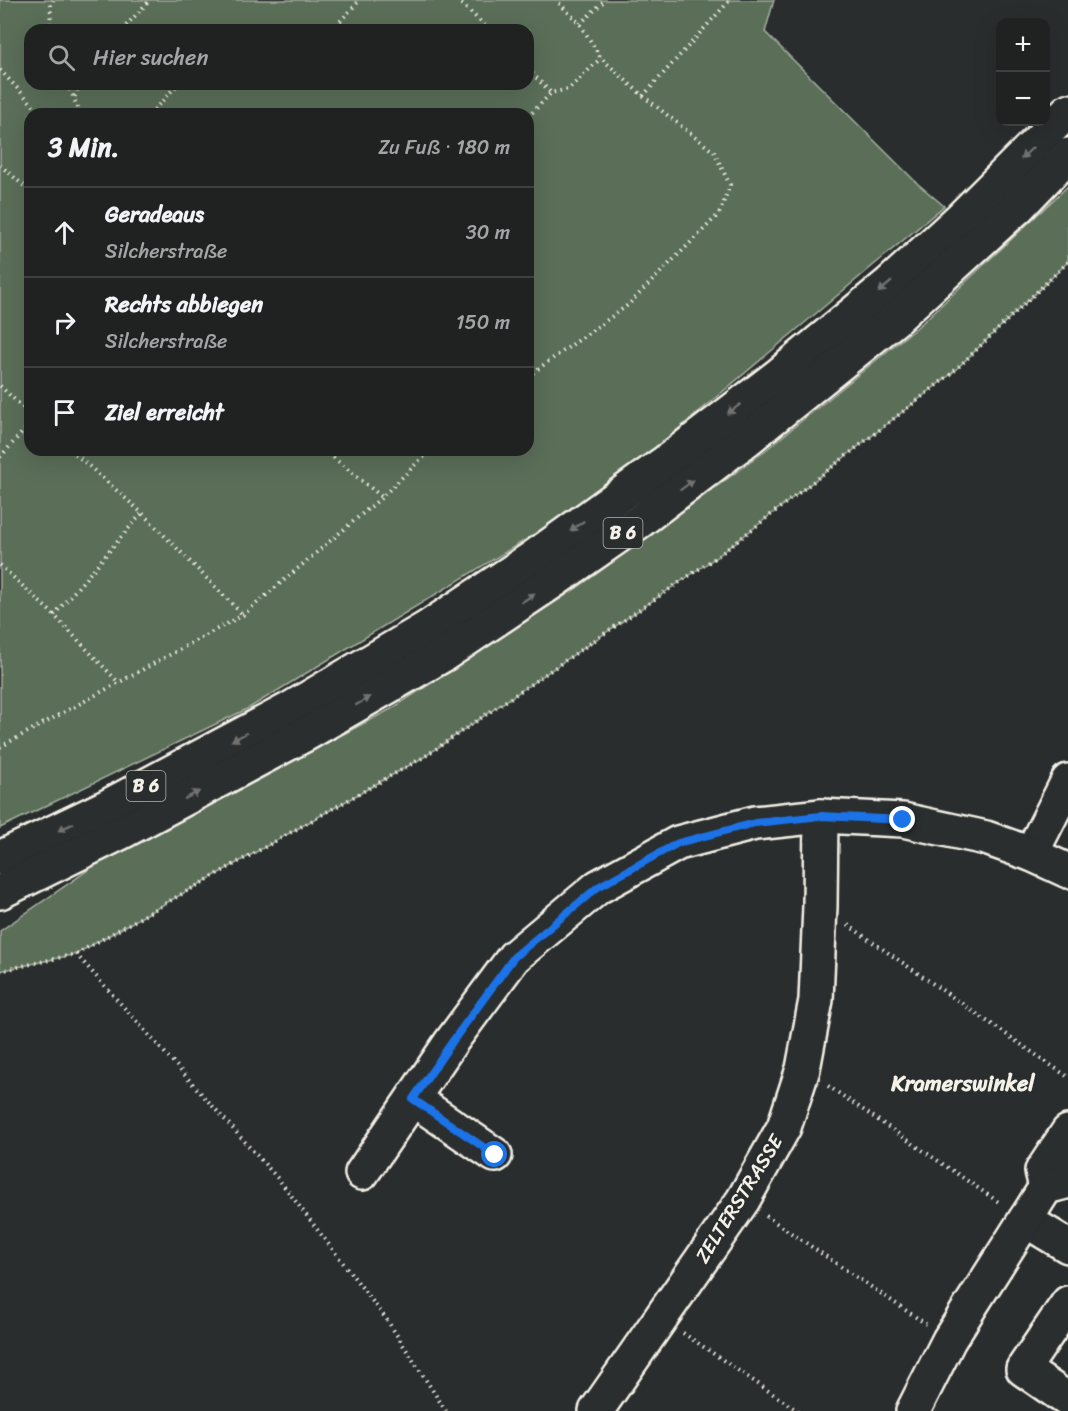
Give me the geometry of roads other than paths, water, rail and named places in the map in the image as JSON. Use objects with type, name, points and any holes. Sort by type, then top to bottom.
[{"type":"main road","name":"B 6","points":[[0,858],[108,806],[290,709],[427,628],[534,557],[663,464],[780,374],[880,291],[961,218],[1068,111]]},
{"type":"main road","name":"B 6","points":[[0,892],[122,832],[306,734],[443,655],[610,542],[745,441],[893,321],[1019,206],[1068,155]]},
{"type":"main road","points":[[1031,854],[1068,781]]},
{"type":"main road","points":[[362,1173],[514,957],[598,887],[678,843],[755,823],[821,816],[903,820],[986,838],[1031,854],[1068,871]]},
{"type":"main road","name":"ZELTERSTRASSE","points":[[596,1411],[743,1200],[784,1126],[803,1069],[816,1000],[821,816]]},
{"type":"main road","points":[[413,1099],[495,1155]]},
{"type":"main road","points":[[913,1411],[949,1340],[1025,1220],[1057,1181],[1042,1171],[1068,1132]]},
{"type":"main road","points":[[1025,1220],[1068,1246]]},
{"type":"main road","points":[[1068,1303],[1023,1369],[1068,1400]]},
{"type":"district","name":"Kramerswinkel","points":[[963,1083]]}]
